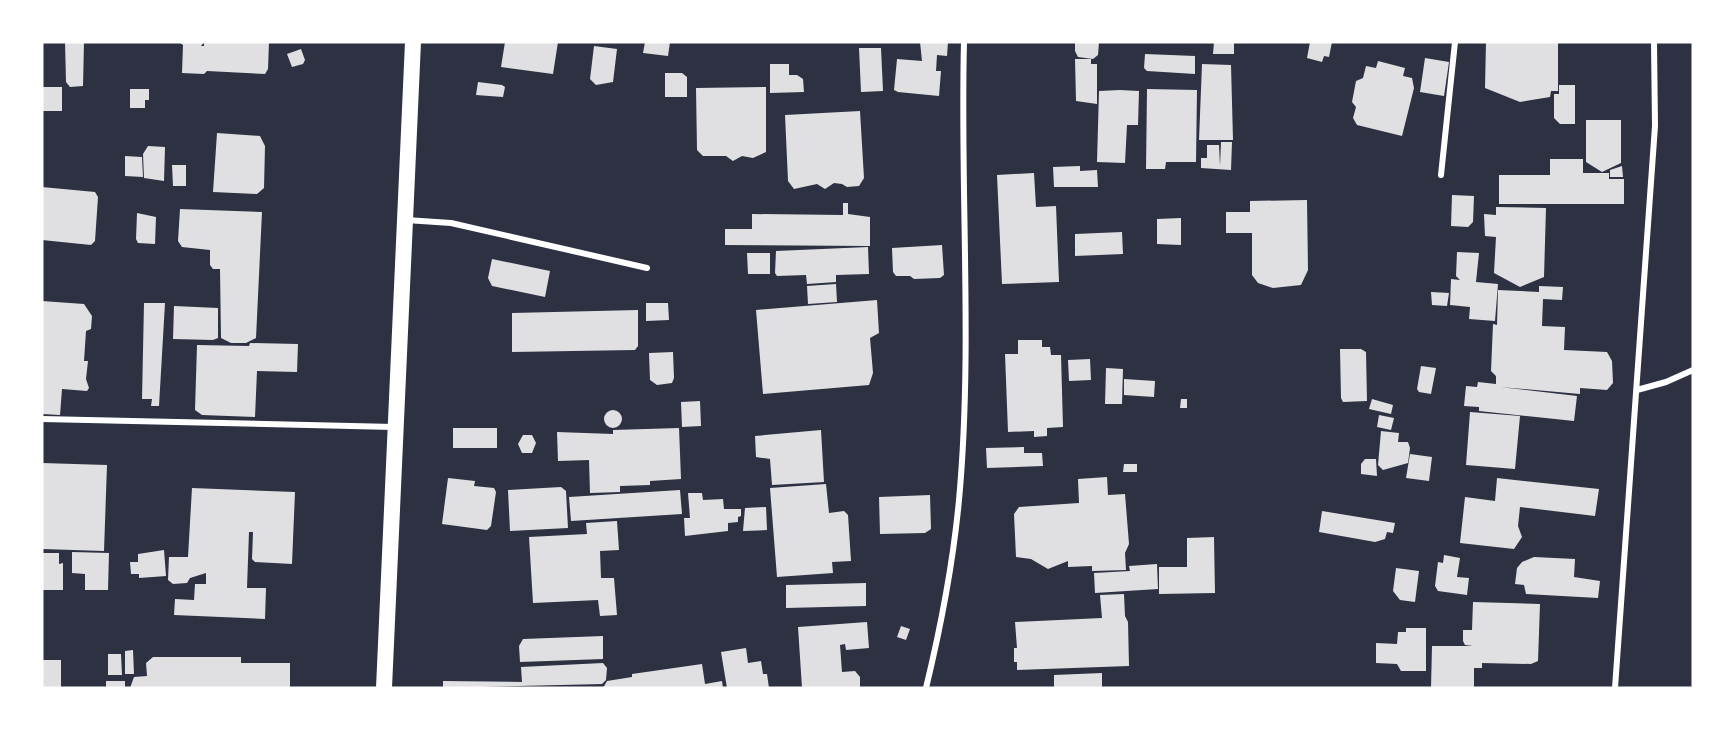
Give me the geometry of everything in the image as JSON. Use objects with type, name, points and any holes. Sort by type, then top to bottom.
[{"type":"highway","points":[[384,688],[398,427],[413,42]]},
{"type":"street","points":[[926,688],[945,611],[959,500],[964,351],[964,42]]},
{"type":"street","points":[[1441,175],[1455,42]]},
{"type":"street","points":[[1614,688],[1637,390],[1641,289],[1655,126],[1654,42]]},
{"type":"street","points":[[406,220],[451,223],[647,268]]},
{"type":"street","points":[[1637,390],[1666,382],[1693,370]]},
{"type":"street","points":[[42,419],[398,427]]},
{"type":"building","points":[[65,42],[84,42],[83,86],[70,87],[66,82]]},
{"type":"building","points":[[179,42],[204,42],[269,42],[268,69],[265,74],[207,71],[204,74],[182,73],[183,45]]},
{"type":"building","points":[[505,42],[558,42],[553,74],[501,67]]},
{"type":"building","points":[[645,42],[670,42],[668,56],[643,53]]},
{"type":"building","points":[[920,42],[948,42],[947,56],[937,55],[936,71],[941,71],[939,96],[894,90],[897,59],[922,61]]},
{"type":"building","points":[[1075,42],[1099,42],[1098,55],[1093,59],[1078,57]]},
{"type":"building","points":[[1214,42],[1234,42],[1234,54],[1213,54]]},
{"type":"building","points":[[1310,42],[1332,42],[1329,57],[1324,56],[1322,62],[1307,58]]},
{"type":"building","points":[[1486,42],[1558,42],[1558,91],[1551,91],[1550,97],[1520,102],[1485,88]]},
{"type":"building","points":[[594,46],[617,49],[613,82],[596,85],[590,79]]},
{"type":"building","points":[[859,48],[881,48],[883,91],[861,92]]},
{"type":"building","points":[[301,49],[305,60],[303,64],[292,67],[287,54]]},
{"type":"building","points":[[1145,54],[1195,56],[1195,74],[1147,71],[1144,68]]},
{"type":"building","points":[[1425,58],[1449,62],[1444,96],[1420,92]]},
{"type":"building","points":[[1075,59],[1091,59],[1091,64],[1097,64],[1097,104],[1076,101]]},
{"type":"building","points":[[1378,61],[1405,68],[1403,76],[1412,78],[1414,88],[1402,136],[1357,125],[1353,118],[1356,107],[1352,102],[1356,81],[1363,78],[1366,66],[1376,68]]},
{"type":"building","points":[[770,64],[789,64],[789,75],[797,75],[803,79],[804,92],[770,93]]},
{"type":"building","points":[[1202,64],[1231,65],[1233,140],[1199,140]]},
{"type":"building","points":[[665,73],[682,73],[687,77],[687,97],[665,97]]},
{"type":"building","points":[[478,82],[502,85],[505,87],[503,97],[476,95]]},
{"type":"building","points":[[1559,85],[1575,85],[1575,124],[1560,124],[1554,118],[1554,94],[1559,94]]},
{"type":"building","points":[[42,87],[62,87],[62,111],[42,111]]},
{"type":"building","points":[[766,87],[766,152],[753,158],[742,156],[733,161],[726,156],[703,156],[697,150],[696,88]]},
{"type":"building","points":[[130,89],[149,89],[149,100],[145,100],[145,108],[130,108]]},
{"type":"building","points":[[1147,89],[1197,90],[1196,162],[1166,162],[1165,169],[1146,169]]},
{"type":"building","points":[[1099,91],[1139,91],[1138,125],[1127,125],[1125,163],[1097,162]]},
{"type":"building","points":[[860,111],[864,178],[859,186],[847,187],[834,183],[825,189],[817,184],[794,189],[788,181],[785,115]]},
{"type":"building","points":[[1586,120],[1621,120],[1621,163],[1602,172],[1586,162]]},
{"type":"building","points":[[217,133],[260,136],[265,146],[264,188],[257,194],[213,192]]},
{"type":"building","points":[[1221,142],[1232,142],[1231,170],[1201,168],[1201,158],[1207,158],[1207,145],[1219,145],[1220,166]]},
{"type":"building","points":[[148,146],[165,147],[164,181],[144,178],[143,154]]},
{"type":"building","points":[[125,156],[142,157],[143,177],[125,176]]},
{"type":"building","points":[[1550,159],[1583,159],[1583,173],[1609,173],[1609,179],[1624,179],[1624,204],[1499,204],[1499,175],[1550,175]]},
{"type":"building","points":[[172,165],[186,165],[186,186],[173,186]]},
{"type":"building","points":[[1080,166],[1080,171],[1097,170],[1098,187],[1054,187],[1053,167]]},
{"type":"building","points":[[1622,166],[1623,177],[1610,177],[1610,170]]},
{"type":"building","points":[[1034,173],[1036,207],[1056,206],[1059,282],[1002,284],[997,175]]},
{"type":"building","points":[[42,187],[95,192],[98,197],[95,241],[91,245],[42,240]]},
{"type":"building","points":[[1452,195],[1474,196],[1473,222],[1468,227],[1451,226]]},
{"type":"building","points":[[1307,200],[1308,270],[1301,285],[1273,288],[1258,283],[1252,275],[1252,233],[1226,233],[1226,212],[1250,212],[1250,201]]},
{"type":"building","points":[[843,203],[848,203],[848,214],[870,217],[870,246],[725,245],[725,229],[752,229],[752,214],[843,215]]},
{"type":"building","points":[[1496,207],[1546,208],[1544,277],[1520,287],[1494,273],[1496,237],[1485,236],[1484,214],[1496,215]]},
{"type":"building","points":[[180,209],[262,212],[256,338],[246,343],[231,343],[221,338],[220,269],[213,269],[210,265],[210,250],[182,247],[178,241]]},
{"type":"building","points":[[137,213],[156,217],[155,244],[138,243],[136,239]]},
{"type":"building","points":[[1181,218],[1181,245],[1157,244],[1157,219]]},
{"type":"building","points":[[1122,232],[1123,254],[1075,256],[1075,234]]},
{"type":"building","points":[[942,245],[944,275],[940,278],[914,279],[910,276],[896,276],[893,272],[892,248]]},
{"type":"building","points":[[868,247],[869,274],[836,275],[836,282],[807,284],[806,275],[777,276],[775,273],[776,251]]},
{"type":"building","points":[[1457,252],[1479,253],[1476,282],[1498,284],[1495,321],[1469,319],[1470,307],[1450,305],[1451,279],[1460,280],[1456,276]]},
{"type":"building","points":[[747,253],[770,253],[770,274],[748,274]]},
{"type":"building","points":[[492,259],[550,271],[545,297],[492,286],[488,278]]},
{"type":"building","points":[[836,284],[837,302],[808,304],[807,286]]},
{"type":"building","points":[[1539,286],[1563,287],[1562,300],[1543,299],[1542,326],[1565,327],[1564,350],[1607,352],[1612,361],[1613,383],[1607,390],[1580,388],[1580,394],[1500,387],[1577,396],[1574,421],[1479,411],[1479,407],[1464,406],[1466,386],[1477,387],[1478,382],[1496,384],[1496,376],[1491,371],[1493,324],[1497,325],[1498,290],[1539,292]]},
{"type":"building","points":[[1431,292],[1449,293],[1447,306],[1432,305]]},
{"type":"building","points":[[877,300],[879,333],[870,338],[873,373],[869,385],[763,394],[756,310]]},
{"type":"building","points":[[42,301],[84,304],[92,316],[91,329],[86,331],[84,361],[88,361],[86,379],[89,388],[87,391],[62,389],[60,415],[42,414]]},
{"type":"building","points":[[144,303],[165,303],[159,406],[151,406],[152,399],[142,399]]},
{"type":"building","points":[[646,303],[668,303],[669,320],[646,321]]},
{"type":"building","points":[[174,306],[218,308],[218,338],[213,340],[173,339]]},
{"type":"building","points":[[638,310],[638,346],[635,350],[512,352],[512,313]]},
{"type":"building","points":[[1018,340],[1042,340],[1042,347],[1050,347],[1051,355],[1061,355],[1063,427],[1047,428],[1047,436],[1034,437],[1034,431],[1008,432],[1005,354],[1018,354]]},
{"type":"building","points":[[250,343],[298,344],[297,372],[257,371],[255,417],[202,415],[195,410],[197,345],[249,346]]},
{"type":"building","points":[[1340,349],[1361,349],[1366,352],[1367,401],[1343,402]]},
{"type":"building","points":[[673,352],[674,378],[672,383],[657,385],[650,380],[649,353]]},
{"type":"building","points":[[1090,359],[1091,380],[1069,381],[1068,360]]},
{"type":"building","points":[[1421,366],[1436,368],[1431,394],[1419,392],[1417,389]]},
{"type":"building","points":[[1106,368],[1123,369],[1122,404],[1105,404]]},
{"type":"building","points":[[1124,379],[1155,381],[1154,397],[1124,395]]},
{"type":"building","points":[[1181,399],[1187,399],[1187,408],[1180,408]]},
{"type":"building","points":[[1372,399],[1393,405],[1391,414],[1369,409]]},
{"type":"building","points":[[700,401],[701,426],[682,427],[681,402]]},
{"type":"building","points":[[613,410],[619,413],[622,419],[619,425],[613,428],[607,425],[604,419],[607,413]]},
{"type":"building","points":[[1470,412],[1520,416],[1515,469],[1466,465]]},
{"type":"building","points":[[1379,415],[1394,418],[1391,430],[1377,427]]},
{"type":"building","points":[[453,428],[497,428],[497,448],[453,448]]},
{"type":"building","points":[[679,428],[681,479],[650,481],[650,485],[620,486],[620,492],[590,493],[589,460],[558,461],[557,432],[613,434],[613,430]]},
{"type":"building","points":[[821,430],[824,482],[772,485],[770,459],[756,457],[755,436]]},
{"type":"building","points":[[1381,431],[1399,433],[1398,442],[1408,442],[1410,448],[1408,463],[1383,470],[1378,465]]},
{"type":"building","points":[[523,435],[532,435],[536,443],[532,453],[522,453],[518,444]]},
{"type":"building","points":[[1024,447],[1024,453],[1042,453],[1043,466],[987,468],[986,448]]},
{"type":"building","points":[[1410,454],[1432,457],[1429,481],[1406,478]]},
{"type":"building","points":[[1365,459],[1376,459],[1377,476],[1361,474],[1361,464]]},
{"type":"building","points":[[42,463],[107,465],[104,551],[42,549]]},
{"type":"building","points":[[1124,464],[1137,464],[1137,472],[1123,472]]},
{"type":"building","points":[[1107,477],[1108,495],[1125,494],[1129,544],[1125,553],[1126,570],[1092,571],[1092,566],[1068,567],[1068,561],[1048,569],[1031,559],[1016,557],[1014,514],[1019,507],[1079,503],[1078,479]]},
{"type":"building","points":[[448,478],[475,481],[474,486],[494,488],[496,492],[491,526],[487,530],[442,524]]},
{"type":"building","points":[[1497,478],[1599,489],[1595,516],[1520,507],[1518,526],[1522,537],[1514,549],[1460,543],[1465,497],[1495,501]]},
{"type":"building","points":[[826,484],[829,513],[844,511],[848,515],[851,561],[832,562],[833,573],[777,577],[770,488]]},
{"type":"building","points":[[561,487],[566,491],[568,528],[510,531],[508,490]]},
{"type":"building","points":[[192,488],[295,492],[292,564],[255,562],[252,559],[253,532],[249,532],[247,588],[266,588],[265,619],[174,615],[175,599],[194,600],[195,584],[206,584],[206,573],[190,578],[187,583],[173,584],[168,580],[169,557],[188,557]]},
{"type":"building","points":[[680,490],[682,514],[571,521],[569,497]]},
{"type":"building","points":[[688,493],[702,493],[703,500],[723,499],[724,509],[741,509],[738,522],[728,523],[728,531],[685,536],[684,518],[690,518]]},
{"type":"building","points":[[930,495],[931,529],[925,533],[880,534],[879,497]]},
{"type":"building","points":[[766,507],[767,530],[743,531],[745,508]]},
{"type":"building","points":[[1322,511],[1395,523],[1393,533],[1387,532],[1385,539],[1375,542],[1319,532]]},
{"type":"building","points":[[617,521],[619,550],[600,551],[601,578],[614,578],[617,615],[600,616],[598,600],[533,603],[529,537],[587,534],[586,523]]},
{"type":"building","points":[[1214,537],[1215,593],[1159,594],[1159,567],[1187,567],[1187,538]]},
{"type":"building","points":[[164,550],[166,576],[139,578],[139,574],[131,574],[130,562],[138,562],[138,554]]},
{"type":"building","points":[[72,552],[109,553],[108,590],[85,590],[85,574],[72,573]]},
{"type":"building","points":[[42,553],[59,553],[59,564],[63,563],[63,590],[42,590]]},
{"type":"building","points":[[1444,555],[1460,558],[1457,577],[1469,578],[1467,595],[1438,591],[1435,586],[1438,562],[1443,563]]},
{"type":"building","points":[[1534,557],[1575,559],[1574,577],[1600,581],[1598,598],[1526,594],[1524,585],[1515,584],[1517,568],[1522,562]]},
{"type":"building","points":[[1157,564],[1158,589],[1095,593],[1094,573],[1130,571],[1129,566]]},
{"type":"building","points":[[1396,568],[1419,571],[1415,602],[1400,600],[1393,591]]},
{"type":"building","points":[[866,583],[866,606],[786,608],[786,585]]},
{"type":"building","points":[[1124,594],[1125,616],[1128,622],[1129,666],[1017,670],[1017,662],[1014,662],[1014,648],[1017,648],[1015,622],[1102,618],[1100,595]]},
{"type":"building","points":[[1473,602],[1540,604],[1538,661],[1531,664],[1482,663],[1482,668],[1474,668],[1474,688],[1431,688],[1432,646],[1473,646],[1465,645],[1463,630],[1472,630]]},
{"type":"building","points":[[867,622],[869,648],[846,650],[845,644],[840,645],[842,672],[855,671],[860,677],[860,688],[802,688],[798,627]]},
{"type":"building","points":[[901,626],[910,629],[906,640],[897,637]]},
{"type":"building","points":[[1406,628],[1426,628],[1426,671],[1401,671],[1397,664],[1376,663],[1376,643],[1397,644],[1398,632],[1406,632]]},
{"type":"building","points":[[603,636],[603,659],[520,662],[519,646],[523,639]]},
{"type":"building","points":[[746,648],[748,663],[761,661],[763,674],[767,674],[769,688],[727,688],[721,652]]},
{"type":"building","points":[[133,650],[134,674],[125,674],[125,651]]},
{"type":"building","points":[[108,654],[121,654],[122,675],[108,675]]},
{"type":"building","points":[[153,657],[241,657],[241,663],[290,663],[290,688],[130,688],[134,677],[147,676],[146,663]]},
{"type":"building","points":[[42,660],[61,660],[61,688],[42,688]]},
{"type":"building","points":[[603,663],[607,668],[606,680],[602,684],[443,688],[443,681],[522,682],[521,667]]},
{"type":"building","points":[[702,664],[705,684],[722,681],[723,688],[603,688],[607,681],[632,677],[632,674]]},
{"type":"building","points":[[1102,673],[1102,688],[1054,688],[1054,675]]},
{"type":"building","points":[[106,681],[125,681],[125,688],[106,688]]}]
